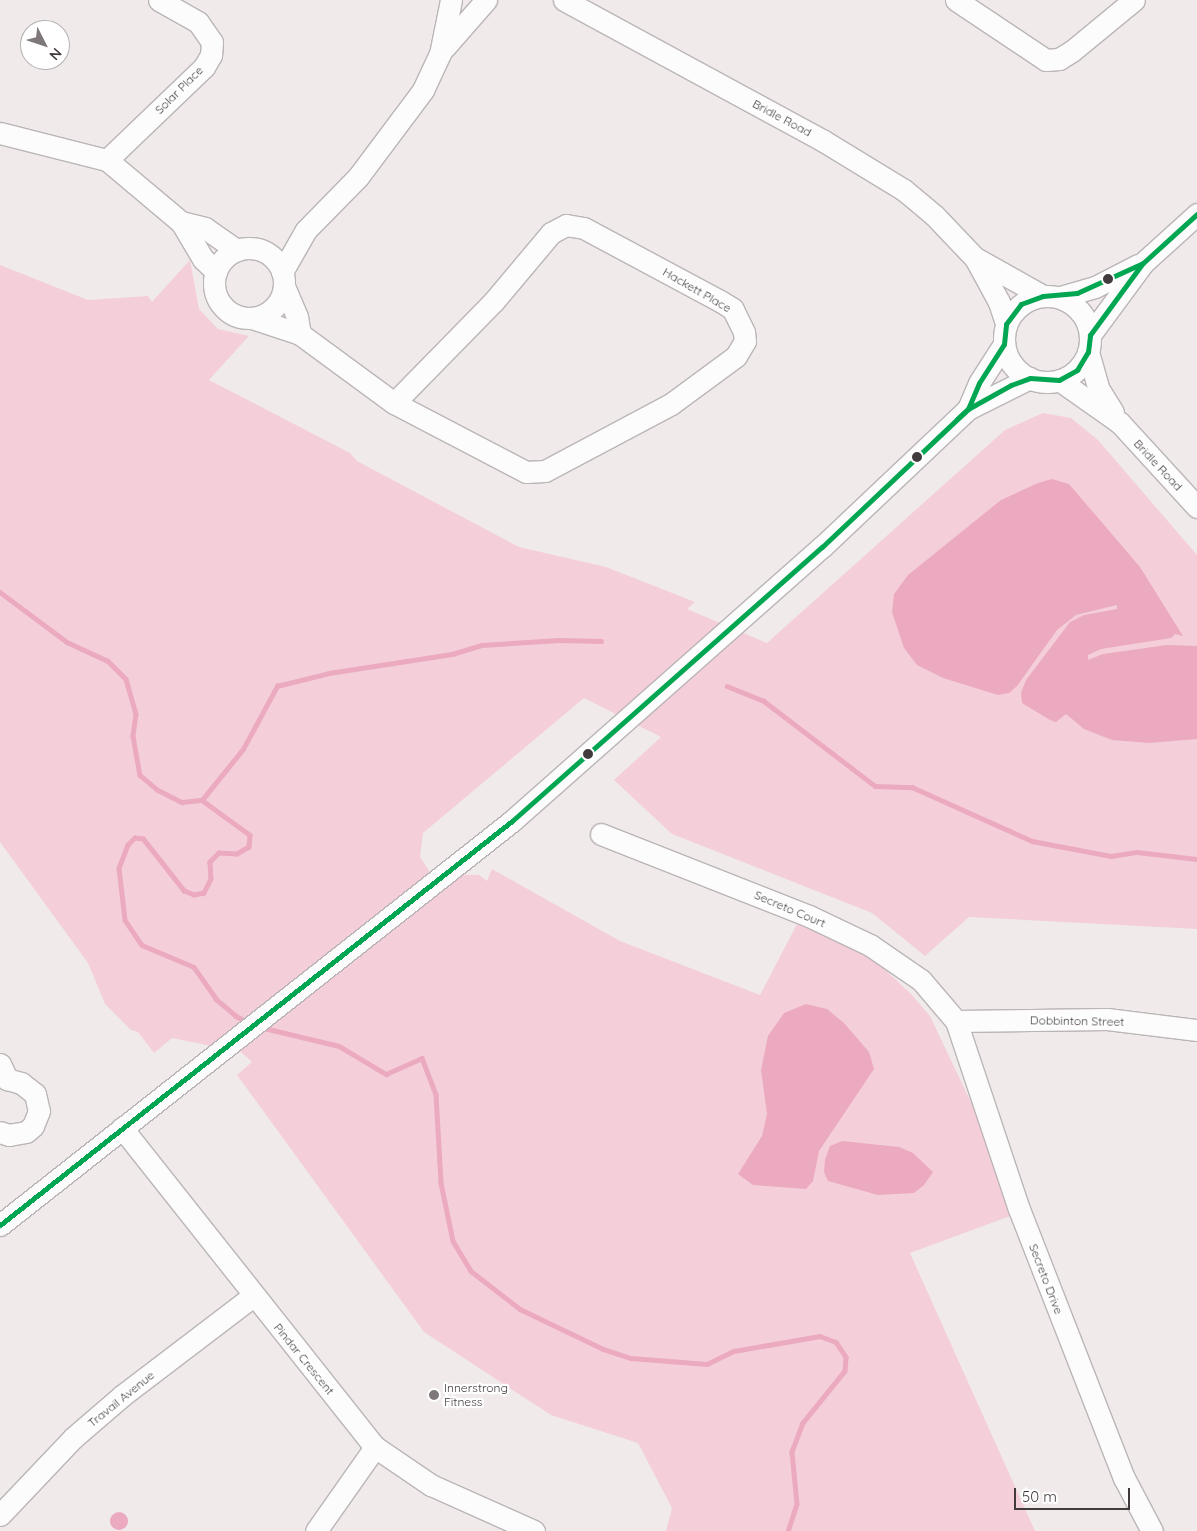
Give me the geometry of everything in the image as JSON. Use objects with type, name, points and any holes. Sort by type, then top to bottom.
[{"type":"street","name":"Solar Place","points":[[107,160],[204,67],[210,55],[212,42],[198,22],[159,0]]},
{"type":"street","points":[[306,230],[283,279],[272,309],[252,318],[232,314],[222,306],[214,288],[216,271],[224,258],[245,249],[293,237],[306,230],[358,177],[397,128],[423,90],[440,54],[451,0]]},
{"type":"street","points":[[440,54],[486,0]]},
{"type":"street","name":"Bridle Road","points":[[547,0],[567,3],[871,168],[934,215],[975,258],[999,302],[1005,334]]},
{"type":"street","points":[[956,0],[1046,60],[1059,59],[1072,52],[1134,0]]},
{"type":"street","points":[[0,133],[107,160],[181,222],[203,259],[216,271]]},
{"type":"street","points":[[0,1225],[203,1063],[450,871],[557,784],[822,547],[968,409],[1030,378],[1059,380],[1077,370],[1089,343],[1143,263],[1197,214]]},
{"type":"street","points":[[181,222],[205,228],[245,249],[269,254],[283,279],[297,318],[300,334]]},
{"type":"street","name":"Hackett Place","points":[[252,318],[300,334],[394,403],[514,469],[540,472],[670,404],[699,385],[742,349],[744,332],[733,309],[584,228],[566,225],[551,233],[493,302],[394,403]]},
{"type":"street","name":"Bridle Road","points":[[975,258],[1052,296]]},
{"type":"street","points":[[968,409],[979,383],[1021,304],[1094,286],[1143,263]]},
{"type":"street","points":[[1052,296],[1084,316],[1089,343]]},
{"type":"street","points":[[1005,334],[1014,366],[1030,378]]},
{"type":"street","name":"Bridle Road","points":[[1089,343],[1098,388],[1120,423],[1197,507]]},
{"type":"street","name":"Bridle Road","points":[[1059,380],[1120,423]]},
{"type":"street","name":"Secreto Court","points":[[601,834],[800,912],[870,945],[921,980],[956,1021]]},
{"type":"street","name":"Dobbinton Street","points":[[956,1021],[1107,1019],[1197,1030]]},
{"type":"street","name":"Secreto Drive","points":[[956,1021],[1019,1209],[1124,1478],[1152,1531]]},
{"type":"street","points":[[0,1132],[9,1135],[26,1132],[33,1126],[40,1110],[39,1102],[29,1087],[2,1076]]},
{"type":"street","name":"Pindar Crescent","points":[[122,1128],[253,1296],[375,1447],[431,1485],[534,1531]]},
{"type":"street","name":"Travail Avenue","points":[[0,1515],[73,1438],[124,1395],[253,1296]]},
{"type":"street","points":[[316,1531],[375,1447]]},
{"type":"shaded area","points":[[190,260],[199,309],[218,329],[249,336],[209,380],[350,453],[357,461],[519,547],[606,567],[695,602],[687,609],[767,643],[1005,430],[1043,413],[1071,418],[1098,440],[1197,555],[1197,929],[969,917],[925,956],[872,913],[672,834],[614,780],[661,737],[584,698],[423,833],[420,857],[431,874],[479,875],[487,881],[492,869],[620,941],[760,995],[797,924],[854,949],[880,965],[911,994],[930,1016],[976,1113],[1013,1215],[910,1253],[1035,1531],[666,1531],[672,1508],[638,1443],[551,1415],[424,1332],[237,1075],[252,1062],[241,1052],[172,1038],[154,1053],[138,1032],[131,1030],[105,1004],[88,963],[0,842],[0,265],[88,300],[148,296],[152,302]]},
{"type":"shaded area","points":[[1052,479],[1069,484],[1140,567],[1183,636],[1175,634],[1171,638],[1101,649],[1088,655],[1088,660],[1103,654],[1167,645],[1197,646],[1197,739],[1149,743],[1112,740],[1084,729],[1066,714],[1056,722],[1022,703],[1021,693],[1026,680],[1070,622],[1084,615],[1117,609],[1117,605],[1076,615],[1057,630],[1017,686],[1009,693],[998,695],[943,678],[917,665],[904,648],[892,612],[894,594],[908,575],[1001,500],[1038,483]]},
{"type":"shaded area","points":[[806,1004],[827,1009],[844,1023],[869,1052],[874,1069],[819,1151],[813,1181],[806,1189],[753,1185],[738,1174],[762,1136],[767,1114],[761,1070],[768,1036],[784,1013]]},
{"type":"shaded area","points":[[842,1141],[899,1147],[913,1153],[933,1172],[924,1185],[914,1193],[878,1195],[828,1181],[824,1172],[825,1160],[830,1146]]},
{"type":"shaded area","points":[[119,1512],[125,1515],[128,1521],[125,1527],[119,1530],[113,1527],[110,1521],[113,1515]]},
{"type":"waterway","points":[[0,592],[67,642],[108,661],[126,679],[136,714],[133,736],[140,775],[158,790],[182,802],[202,800],[250,835],[249,847],[237,854],[219,853],[210,862],[211,879],[204,893],[194,895],[184,891],[143,839],[135,838],[128,845],[119,868],[125,920],[142,945],[194,967],[216,999],[236,1016],[248,1022]]},
{"type":"waterway","points":[[202,800],[243,749],[277,686],[329,673],[452,654],[482,645],[559,640],[601,641]]},
{"type":"waterway","points":[[727,686],[764,701],[875,786],[912,787],[1032,841],[1111,856],[1137,852],[1197,859]]},
{"type":"waterway","points":[[260,1027],[339,1046],[386,1074],[422,1058],[436,1095],[441,1183],[453,1241],[471,1271],[520,1309],[603,1349],[631,1358],[707,1364],[734,1351],[820,1336],[836,1342],[846,1357],[845,1371],[803,1423],[792,1452],[797,1504],[788,1531]]},
{"type":"transit line","points":[[0,1225],[512,821],[822,547],[968,409],[979,383],[1004,344],[1006,324],[1021,304],[1043,296],[1077,293],[1143,263],[1197,214]]},
{"type":"transit line","points":[[957,419],[968,409],[1011,385],[1030,378],[1059,380],[1077,370],[1088,352],[1090,335],[1142,264]]},
{"type":"place","name":"Innerstrong Fitness","points":[[434,1395]]}]
